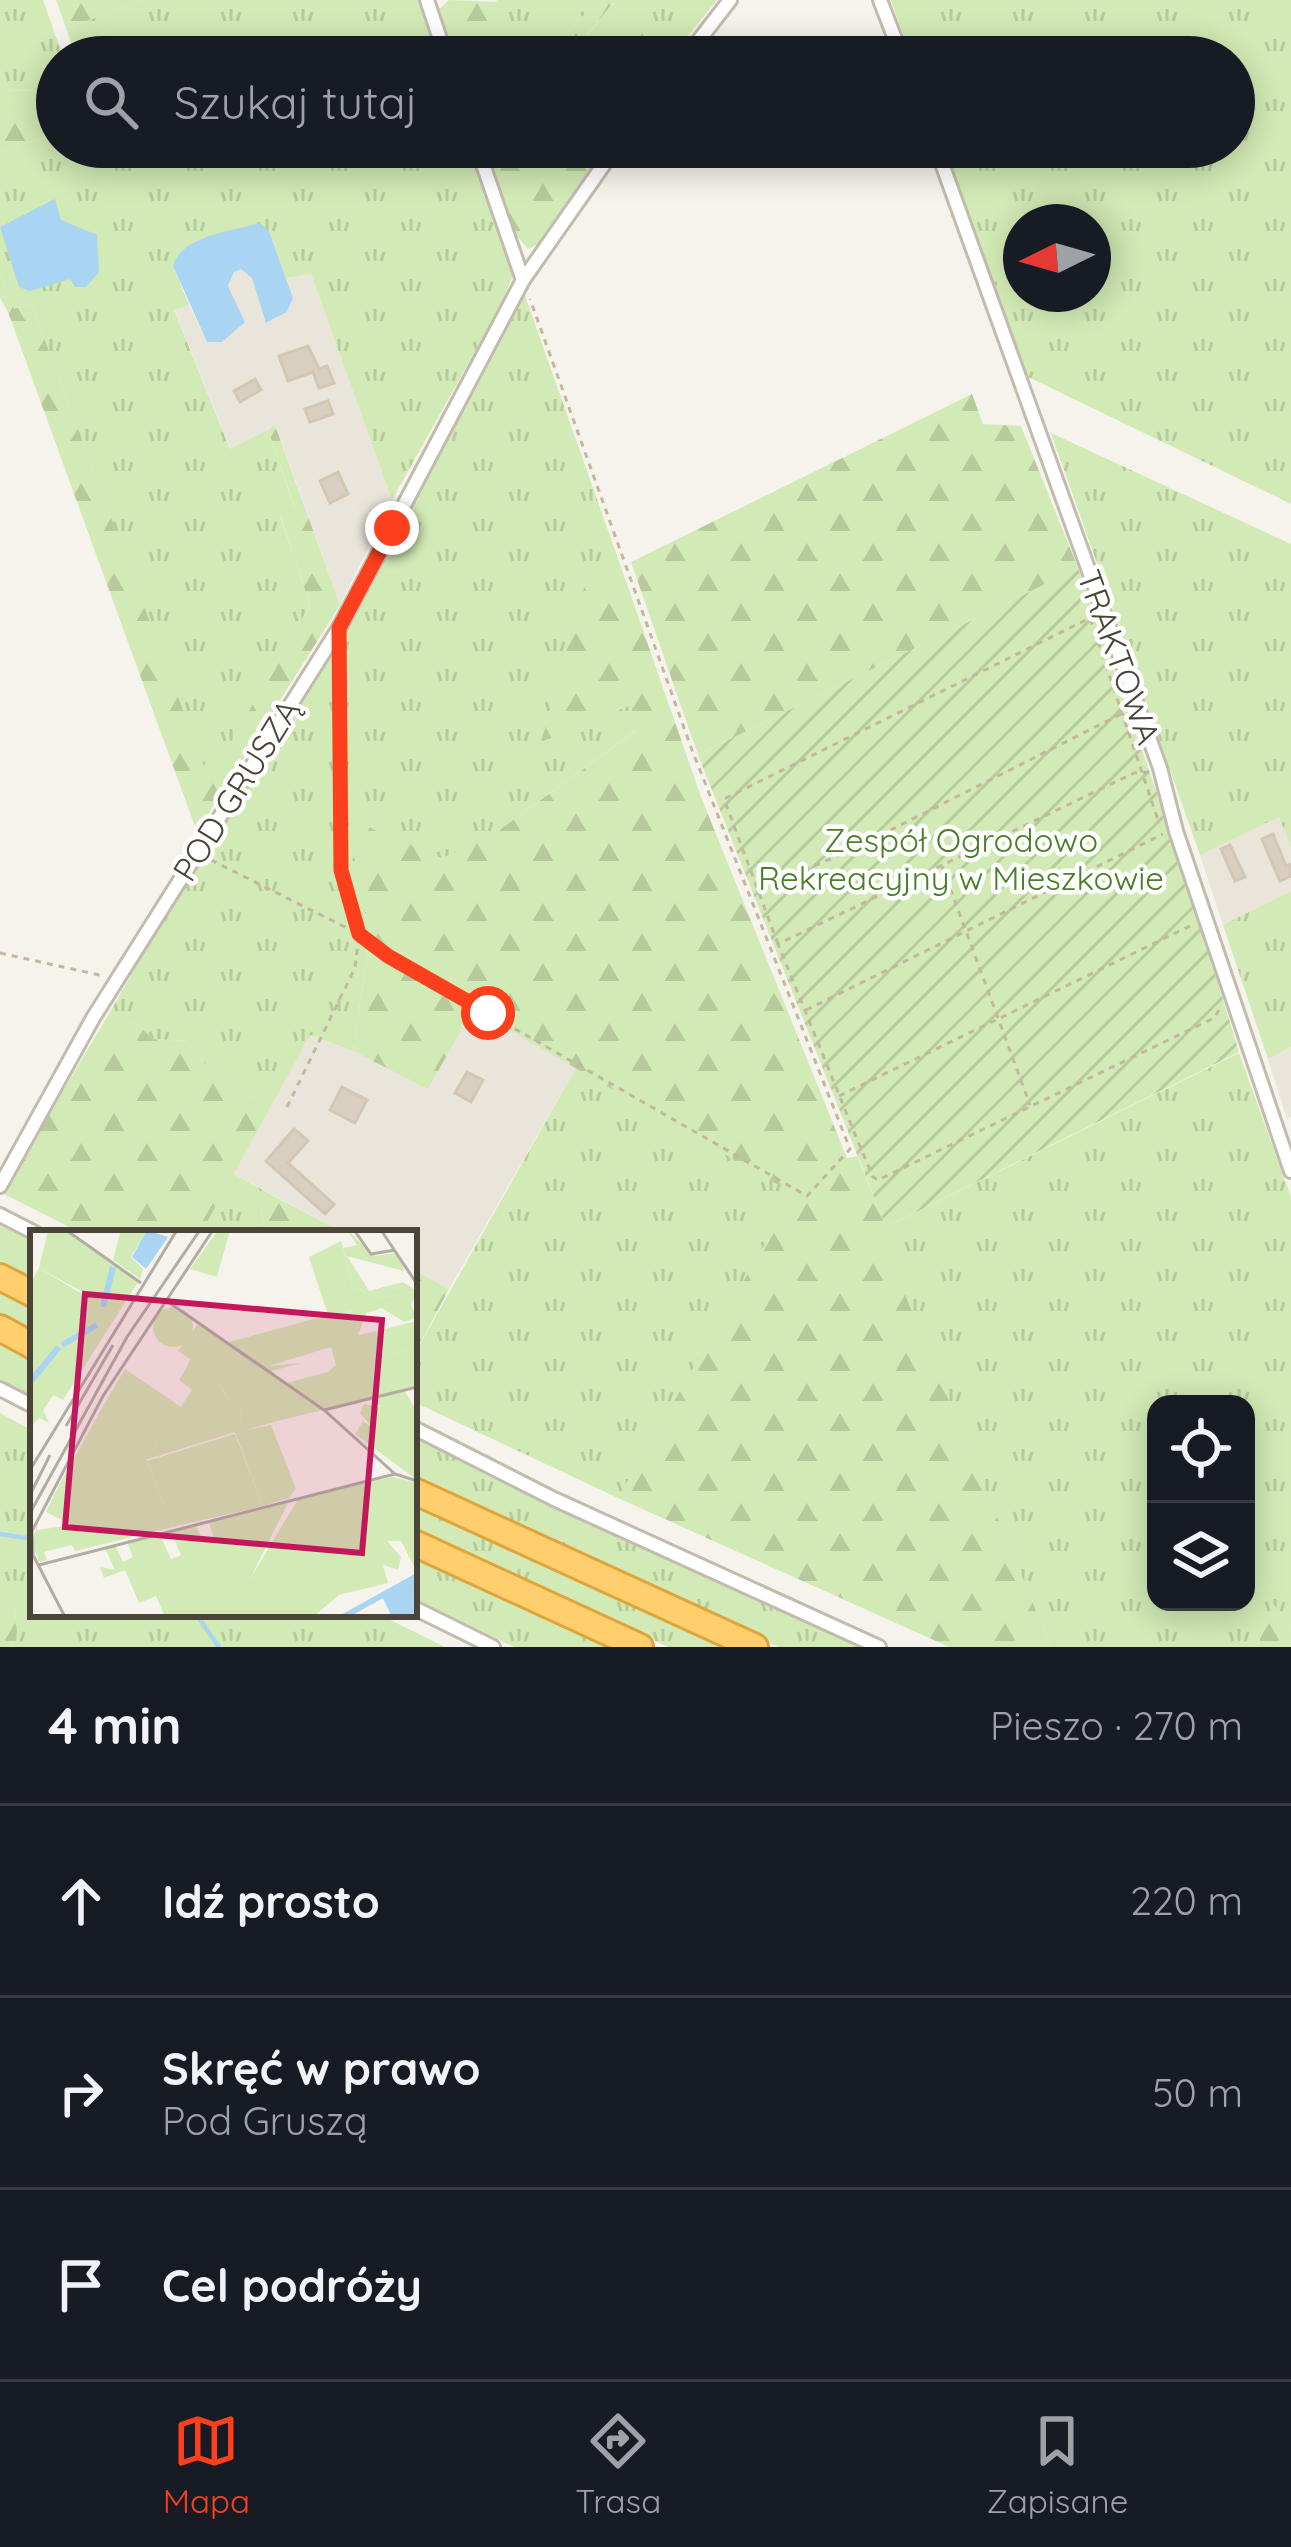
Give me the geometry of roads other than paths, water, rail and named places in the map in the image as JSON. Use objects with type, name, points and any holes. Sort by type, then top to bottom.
[{"type":"highway","points":[[0,1276],[30,1292]]},
{"type":"highway","points":[[0,1328],[30,1344]]},
{"type":"highway","points":[[417,1491],[755,1647]]},
{"type":"highway","points":[[417,1544],[640,1647]]},
{"type":"street","points":[[427,0],[439,36]]},
{"type":"street","points":[[702,36],[730,0]]},
{"type":"street","points":[[880,0],[894,36]]},
{"type":"street","points":[[484,168],[523,280]]},
{"type":"street","name":"POD GRUSZĄ","points":[[0,1186],[195,852],[339,628],[523,280],[601,168]]},
{"type":"street","name":"TRAKTOWA","points":[[944,168],[1160,768],[1176,831],[1291,1171]]},
{"type":"street","points":[[0,1215],[30,1230]]},
{"type":"street","points":[[0,1388],[30,1404]]},
{"type":"street","points":[[417,1430],[554,1499],[879,1647]]},
{"type":"street","points":[[417,1609],[493,1647]]},
{"type":"water","points":[[55,199],[61,220],[97,235],[99,272],[86,287],[75,287],[70,279],[30,291],[19,287],[0,227]]},
{"type":"water","points":[[260,223],[269,231],[293,298],[287,312],[266,323],[252,278],[241,269],[234,272],[228,286],[245,322],[222,342],[207,342],[173,266],[197,241]]},
{"type":"waterway","points":[[0,1534],[30,1539]]},
{"type":"waterway","points":[[198,1617],[219,1647]]},
{"type":"park label","name":"Zespół Ogrodowo Rekreacyjny w Mieszkowie","points":[[961,859]]}]
